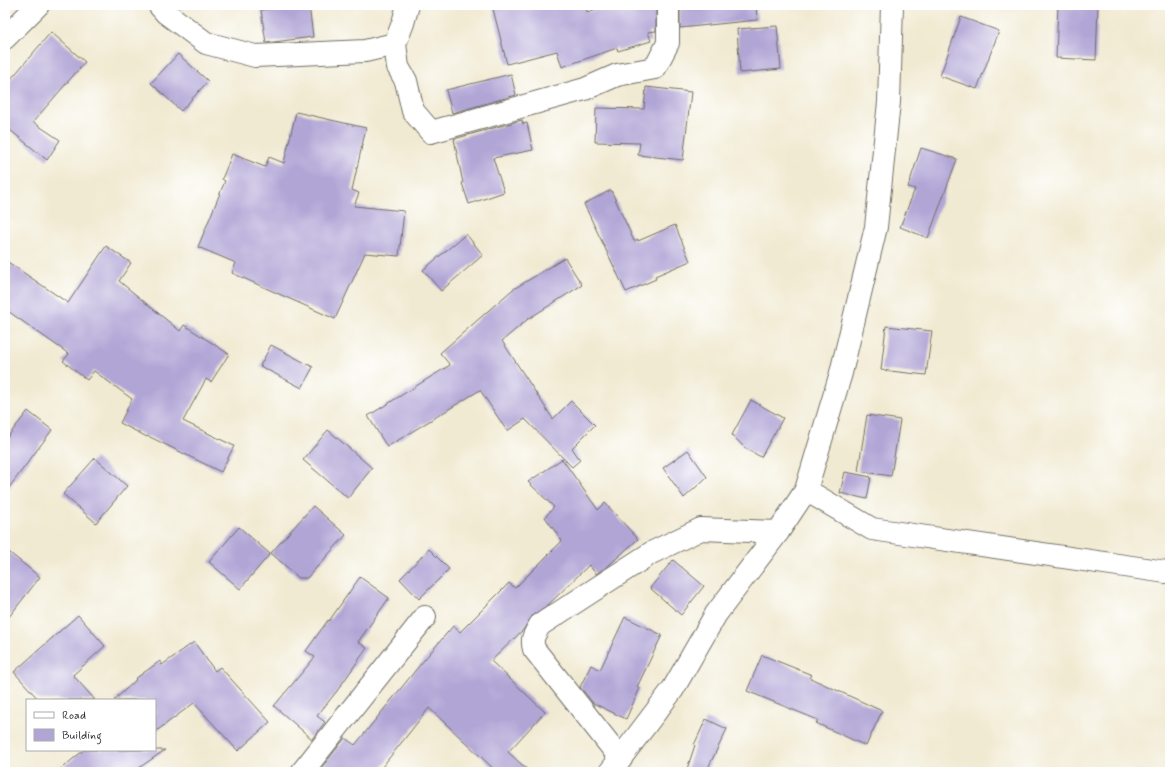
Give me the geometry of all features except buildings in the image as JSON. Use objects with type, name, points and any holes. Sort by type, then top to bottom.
[{"type":"street","points":[[5,38],[38,5]]},
{"type":"street","points":[[159,5],[206,43],[255,56],[365,51],[395,44]]},
{"type":"street","points":[[408,5],[395,44],[398,67],[406,81],[413,111],[431,132],[585,89],[616,75],[654,68],[668,43],[668,5]]},
{"type":"street","points":[[778,532],[701,529],[651,553],[540,625],[533,635],[532,642],[534,649],[616,765],[673,689],[716,614],[778,532],[806,490],[841,373],[876,227],[889,102],[892,5]]},
{"type":"street","points":[[806,490],[872,529],[1166,572],[1170,571]]},
{"type":"street","points":[[302,772],[425,617]]}]
